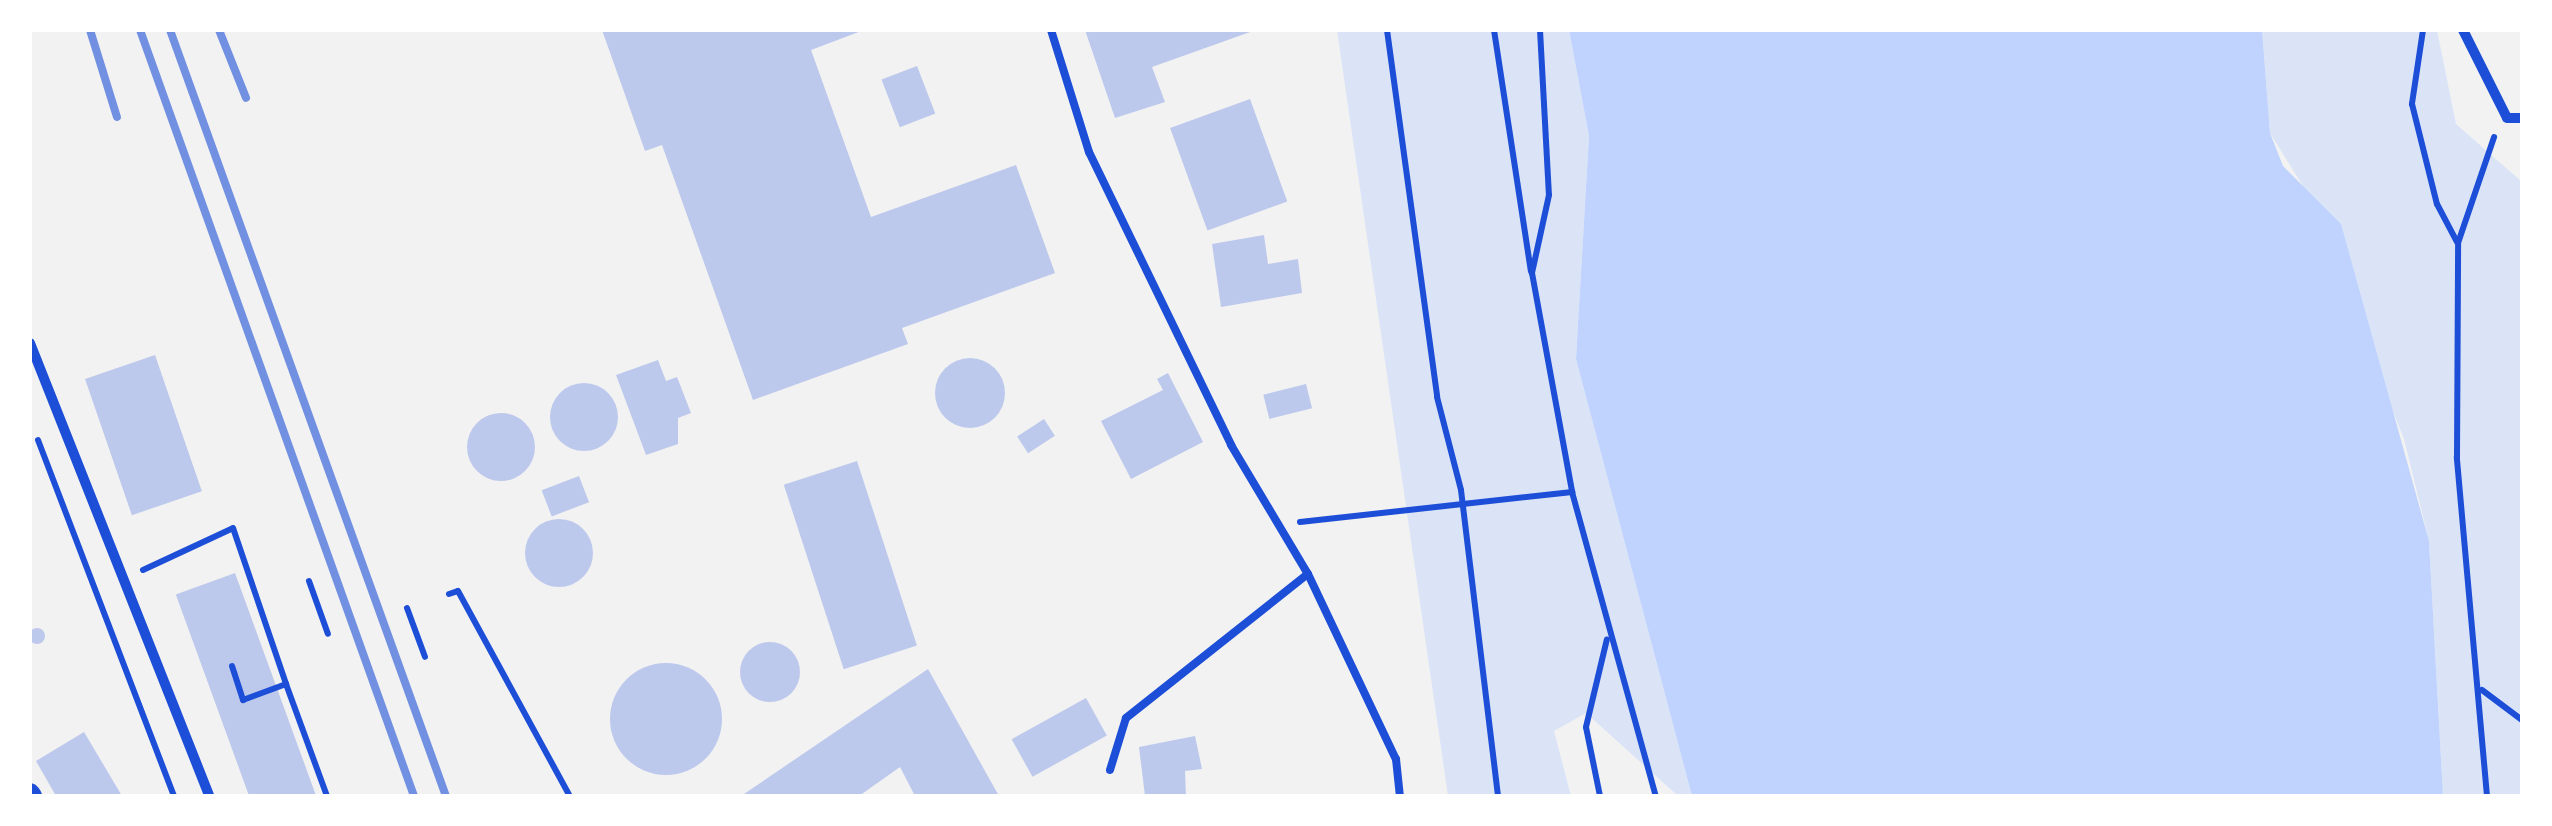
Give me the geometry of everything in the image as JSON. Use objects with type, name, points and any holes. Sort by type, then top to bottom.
[{"type":"street","points":[[2463,30],[2506,118],[2522,118]]},
{"type":"street","points":[[30,343],[209,796]]},
{"type":"lane","points":[[1050,30],[1088,152],[1278,524],[1308,574],[1396,759],[1400,796]]},
{"type":"lane","points":[[1110,770],[1126,718],[1308,574]]},
{"type":"path","points":[[1387,30],[1437,397],[1463,508],[1498,796]]},
{"type":"path","points":[[1494,30],[1572,492],[1607,638],[1656,796]]},
{"type":"path","points":[[1532,273],[1550,194],[1540,30]]},
{"type":"path","points":[[2423,30],[2412,104],[2436,204],[2458,243]]},
{"type":"path","points":[[2487,796],[2481,690],[2457,457],[2458,243],[2483,155],[2506,118]]},
{"type":"path","points":[[30,420],[174,796]]},
{"type":"path","points":[[1278,524],[1463,508],[1572,492]]},
{"type":"path","points":[[123,580],[232,528],[327,796]]},
{"type":"path","points":[[309,581],[328,634]]},
{"type":"path","points":[[449,594],[458,590],[570,796]]},
{"type":"path","points":[[407,608],[425,656]]},
{"type":"path","points":[[1600,796],[1586,727],[1607,638]]},
{"type":"path","points":[[232,666],[244,700],[286,684]]},
{"type":"path","points":[[2481,690],[2522,720]]},
{"type":"shaded area","points":[[1337,30],[1569,30],[1589,136],[1576,359],[1692,796],[1678,796],[1586,713],[1554,731],[1571,796],[1448,796]]},
{"type":"shaded area","points":[[2262,30],[2437,30],[2456,124],[2522,182],[2522,796],[2443,796],[2429,541],[2404,439],[2303,186],[2270,133]]},
{"type":"water","points":[[1569,30],[2262,30],[2270,133],[2283,166],[2341,224],[2429,541],[2443,796],[1692,796],[1576,359],[1589,136]]},
{"type":"building","points":[[602,30],[864,30],[811,50],[871,217],[1016,165],[1055,273],[902,328],[908,344],[753,400],[662,145],[645,151]]},
{"type":"building","points":[[1085,30],[1253,31],[1152,67],[1165,102],[1115,118]]},
{"type":"building","points":[[917,66],[935,114],[900,127],[882,80]]},
{"type":"building","points":[[1250,99],[1287,201],[1207,230],[1170,128]]},
{"type":"building","points":[[1264,235],[1268,264],[1298,259],[1302,293],[1221,307],[1212,244]]},
{"type":"building","points":[[155,355],[202,491],[132,515],[85,379]]},
{"type":"building","points":[[970,358],[995,368],[1005,393],[995,418],[970,428],[945,418],[935,393],[945,368]]},
{"type":"building","points":[[658,360],[666,381],[677,377],[691,413],[678,418],[678,444],[646,455],[616,375]]},
{"type":"building","points":[[1168,373],[1203,442],[1131,479],[1101,421],[1163,390],[1157,379]]},
{"type":"building","points":[[584,383],[608,393],[618,417],[608,441],[584,451],[560,441],[550,417],[560,393]]},
{"type":"building","points":[[1306,384],[1312,408],[1269,419],[1263,395]]},
{"type":"building","points":[[501,413],[525,423],[535,447],[525,471],[501,481],[477,471],[467,447],[477,423]]},
{"type":"building","points":[[1044,419],[1055,436],[1028,453],[1017,436]]},
{"type":"building","points":[[857,461],[917,646],[844,669],[784,485]]},
{"type":"building","points":[[579,476],[589,502],[552,516],[542,490]]},
{"type":"building","points":[[559,519],[583,529],[593,553],[583,577],[559,587],[535,577],[525,553],[535,529]]},
{"type":"building","points":[[235,573],[316,796],[249,796],[176,595]]},
{"type":"building","points":[[37,628],[45,636],[37,644],[29,636]]},
{"type":"building","points":[[770,642],[791,651],[800,672],[791,693],[770,702],[749,693],[740,672],[749,651]]},
{"type":"building","points":[[666,663],[687,668],[705,680],[717,698],[722,719],[717,740],[705,758],[687,770],[666,775],[645,770],[627,758],[615,740],[610,719],[615,698],[627,680],[645,668]]},
{"type":"building","points":[[928,669],[999,796],[915,796],[900,767],[859,796],[741,796]]},
{"type":"building","points":[[1086,698],[1107,736],[1033,777],[1012,739]]},
{"type":"building","points":[[84,732],[122,796],[56,796],[36,761]]},
{"type":"building","points":[[1195,736],[1202,769],[1185,771],[1186,796],[1145,796],[1139,747]]},
{"type":"railway","points":[[90,30],[117,117]]},
{"type":"railway","points":[[140,30],[414,796]]},
{"type":"railway","points":[[170,30],[446,796]]},
{"type":"railway","points":[[219,30],[246,98]]}]
